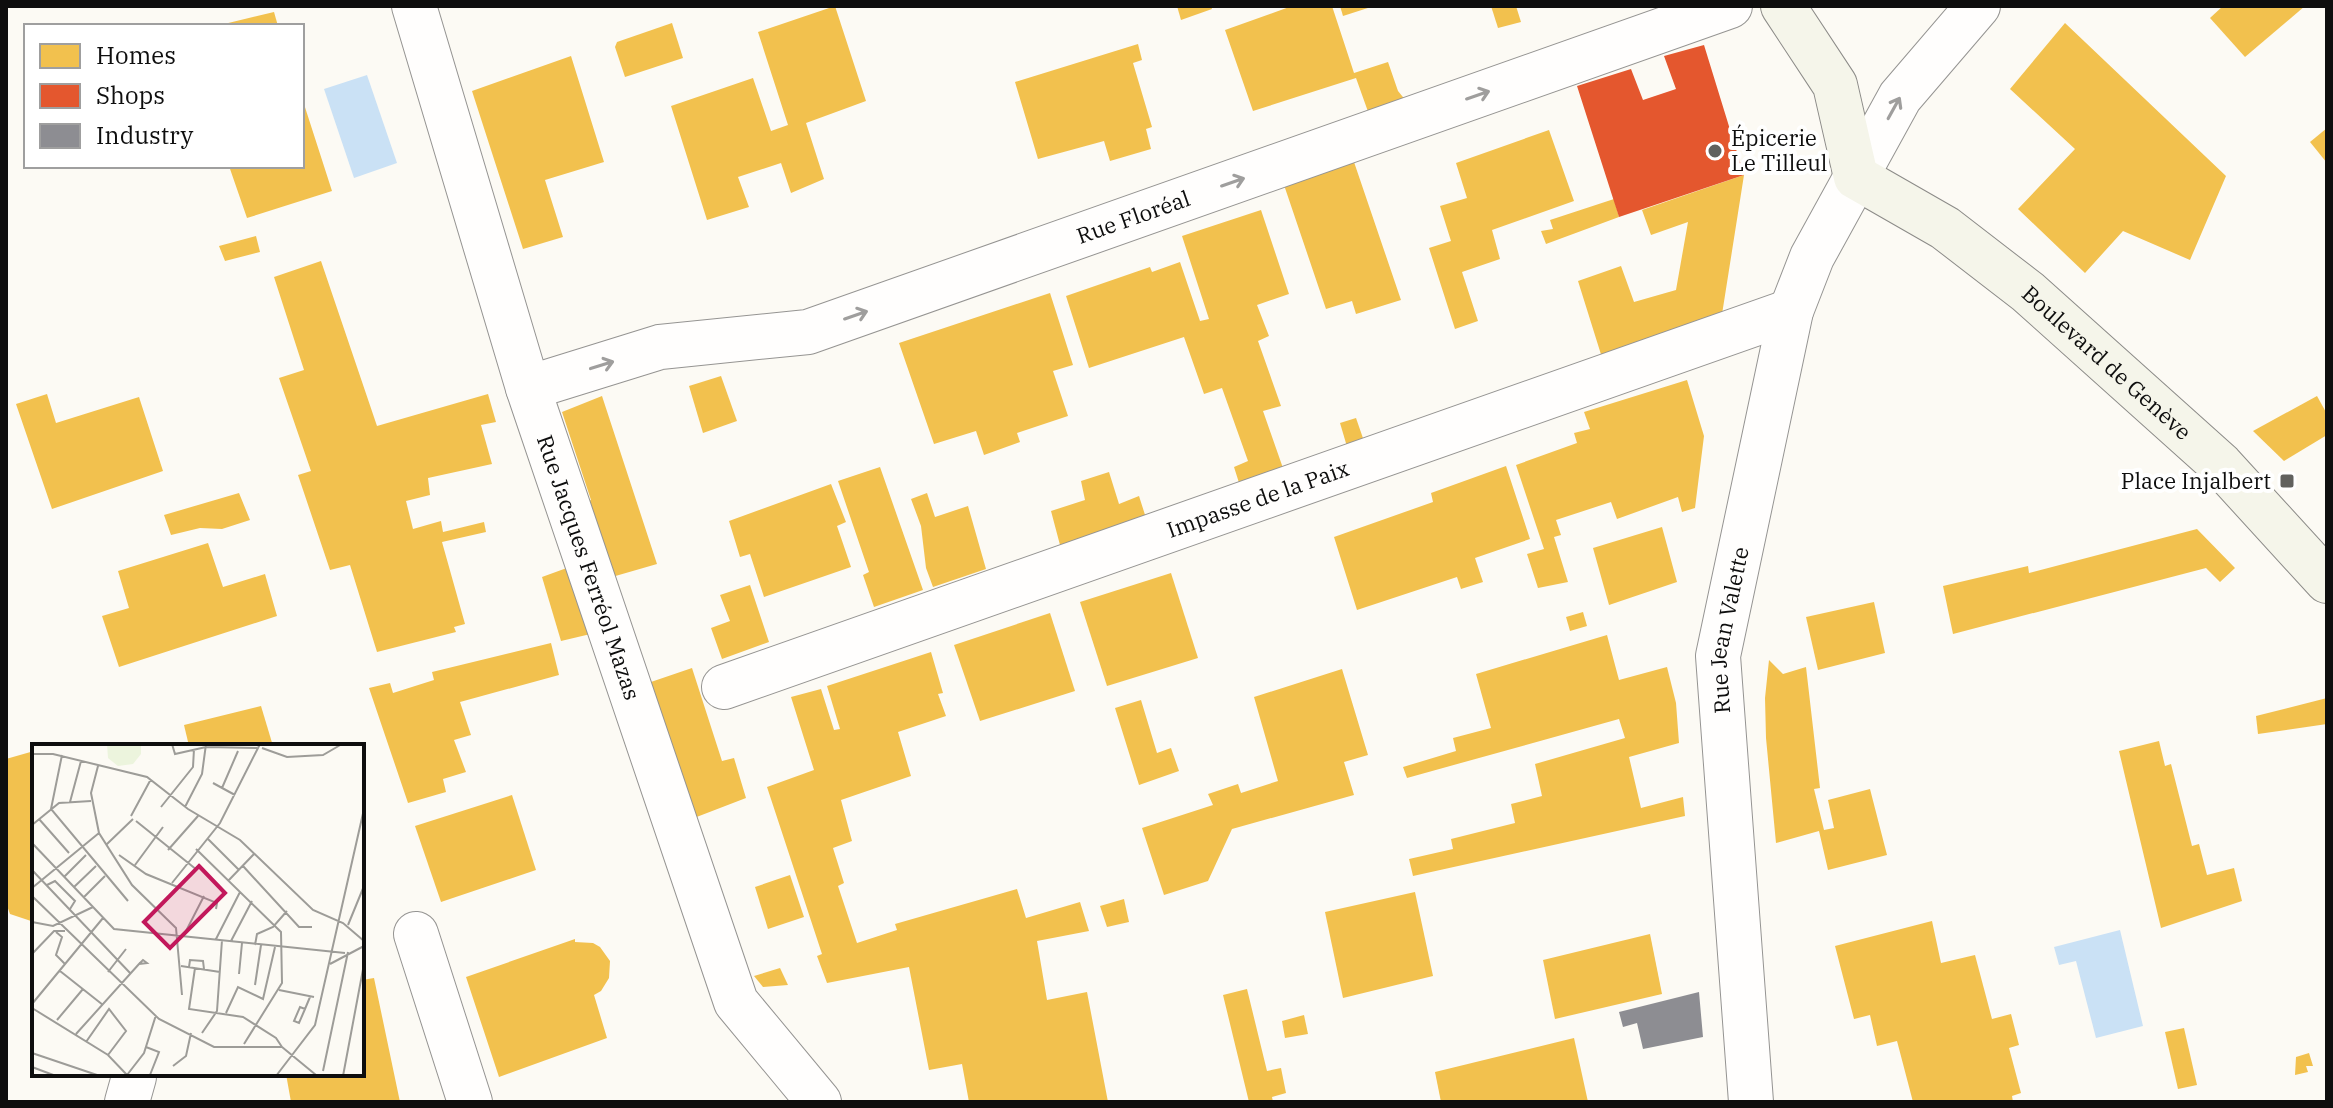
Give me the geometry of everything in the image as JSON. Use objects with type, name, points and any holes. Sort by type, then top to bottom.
[{"type":"street","name":"Rue Jacques Ferréol Mazas","points":[[414,6],[528,388],[736,1002],[819,1102]]},
{"type":"street","name":"Rue Floréal","points":[[528,388],[660,347],[808,332],[1730,6]]},
{"type":"street","points":[[1783,6],[1835,85],[1856,177]]},
{"type":"street","name":"Rue Jean Valette","points":[[1751,1102],[1718,656],[1791,311],[1812,257],[1900,97],[1978,6]]},
{"type":"street","name":"Boulevard de Genève","points":[[1856,177],[1945,228],[2028,292],[2221,465],[2327,581]]},
{"type":"street","name":"Impasse de la Paix","points":[[724,687],[1791,311]]},
{"type":"street","points":[[416,934],[470,1102]]},
{"type":"water","points":[[367,75],[397,163],[354,178],[324,89]]},
{"type":"water","points":[[2120,930],[2143,1026],[2096,1038],[2076,961],[2059,965],[2054,947]]},
{"type":"building: Homes","points":[[835,6],[866,101],[806,123],[824,179],[791,193],[781,163],[738,177],[749,207],[707,220],[671,106],[753,78],[771,131],[788,125],[758,32]]},
{"type":"building: Homes","points":[[1177,6],[1211,6],[1212,9],[1181,20]]},
{"type":"building: Homes","points":[[1292,6],[1332,6],[1354,73],[1388,62],[1398,91],[1411,107],[1371,120],[1356,78],[1253,111],[1225,30]]},
{"type":"building: Homes","points":[[1340,6],[1370,6],[1371,7],[1343,16]]},
{"type":"building: Homes","points":[[1491,6],[1516,6],[1521,22],[1498,28]]},
{"type":"building: Homes","points":[[2223,6],[2305,6],[2245,57],[2210,18]]},
{"type":"building: Homes","points":[[274,12],[277,24],[224,24]]},
{"type":"building: Homes","points":[[672,23],[683,58],[625,77],[615,47],[617,42]]},
{"type":"building: Homes","points":[[2065,23],[2226,176],[2190,260],[2123,231],[2085,273],[2018,209],[2075,149],[2010,89]]},
{"type":"building: Homes","points":[[1138,44],[1142,60],[1133,63],[1152,127],[1146,129],[1151,149],[1110,161],[1104,141],[1038,159],[1015,82]]},
{"type":"building: Homes","points":[[571,56],[604,162],[545,180],[563,237],[523,249],[472,91]]},
{"type":"building: Homes","points":[[304,104],[332,191],[247,218],[230,168],[304,168]]},
{"type":"building: Homes","points":[[2327,128],[2327,163],[2310,142]]},
{"type":"building: Homes","points":[[1549,130],[1574,201],[1492,230],[1500,259],[1462,272],[1478,321],[1455,329],[1429,248],[1451,241],[1440,206],[1467,198],[1456,163]]},
{"type":"building: Homes","points":[[1354,162],[1401,300],[1356,314],[1352,301],[1326,309],[1284,185]]},
{"type":"building: Homes","points":[[1744,175],[1720,327],[1604,364],[1578,281],[1621,266],[1634,302],[1676,290],[1688,222],[1651,235],[1642,210]]},
{"type":"building: Homes","points":[[1614,199],[1619,217],[1546,244],[1541,231],[1553,229],[1550,220]]},
{"type":"building: Homes","points":[[1261,210],[1289,294],[1257,305],[1269,336],[1258,341],[1281,406],[1263,411],[1284,471],[1240,486],[1234,467],[1248,461],[1222,388],[1204,394],[1184,337],[1089,368],[1066,296],[1150,267],[1152,272],[1180,262],[1200,321],[1209,319],[1182,236]]},
{"type":"building: Homes","points":[[256,236],[260,252],[225,261],[219,246]]},
{"type":"building: Homes","points":[[321,261],[377,426],[488,394],[496,422],[481,425],[492,464],[428,478],[430,495],[406,501],[413,529],[441,521],[443,532],[484,522],[486,532],[442,542],[465,624],[454,627],[456,632],[377,652],[350,565],[330,570],[298,475],[311,471],[279,378],[304,370],[274,277]]},
{"type":"building: Homes","points":[[1050,293],[1073,365],[1053,371],[1068,416],[1017,433],[1020,442],[984,455],[976,431],[934,444],[899,343]]},
{"type":"building: Homes","points":[[721,376],[737,421],[703,433],[689,386]]},
{"type":"building: Homes","points":[[1687,380],[1704,436],[1695,508],[1682,512],[1678,497],[1617,519],[1611,502],[1556,520],[1561,535],[1554,537],[1568,582],[1538,588],[1527,554],[1544,549],[1516,465],[1577,443],[1574,433],[1590,429],[1584,412]]},
{"type":"building: Homes","points":[[47,394],[56,423],[139,397],[163,471],[52,509],[16,404]]},
{"type":"building: Homes","points":[[602,396],[657,564],[612,577],[562,412]]},
{"type":"building: Homes","points":[[2317,396],[2327,414],[2327,435],[2284,461],[2253,431]]},
{"type":"building: Homes","points":[[1356,418],[1365,444],[1348,450],[1340,423]]},
{"type":"building: Homes","points":[[1506,466],[1530,539],[1475,558],[1483,582],[1461,589],[1457,577],[1357,610],[1334,537],[1433,502],[1431,493]]},
{"type":"building: Homes","points":[[880,467],[923,590],[874,607],[863,575],[869,572],[838,481]]},
{"type":"building: Homes","points":[[1109,472],[1119,504],[1139,496],[1146,518],[1060,545],[1051,511],[1085,500],[1081,481]]},
{"type":"building: Homes","points":[[831,484],[846,522],[837,526],[851,567],[764,597],[750,554],[740,557],[729,521]]},
{"type":"building: Homes","points":[[239,493],[250,520],[222,529],[200,528],[171,535],[164,515]]},
{"type":"building: Homes","points":[[927,493],[935,517],[968,506],[986,569],[933,587],[926,568],[921,526],[911,499]]},
{"type":"building: Homes","points":[[1662,527],[1677,582],[1609,605],[1593,548]]},
{"type":"building: Homes","points":[[2197,529],[2235,568],[2220,582],[2206,568],[1953,634],[1943,586],[2028,566],[2029,573]]},
{"type":"building: Homes","points":[[208,543],[223,587],[265,574],[277,616],[119,667],[102,616],[129,608],[118,571]]},
{"type":"building: Homes","points":[[575,565],[599,632],[561,641],[542,577]]},
{"type":"building: Homes","points":[[1171,573],[1198,658],[1107,686],[1080,602]]},
{"type":"building: Homes","points":[[750,585],[769,642],[722,659],[711,628],[730,621],[720,595]]},
{"type":"building: Homes","points":[[1874,602],[1885,653],[1818,670],[1806,617]]},
{"type":"building: Homes","points":[[1583,612],[1587,626],[1570,631],[1566,617]]},
{"type":"building: Homes","points":[[1050,613],[1075,691],[980,721],[954,645]]},
{"type":"building: Homes","points":[[1607,635],[1619,680],[1667,667],[1676,703],[1679,743],[1629,757],[1641,808],[1683,797],[1685,816],[1413,876],[1409,859],[1453,849],[1451,839],[1515,823],[1511,804],[1542,796],[1535,764],[1625,738],[1619,719],[1407,778],[1403,767],[1456,751],[1453,738],[1491,728],[1476,674]]},
{"type":"building: Homes","points":[[551,643],[559,675],[460,702],[471,735],[454,740],[466,772],[443,779],[446,792],[408,803],[369,688],[390,683],[393,693],[434,680],[432,672]]},
{"type":"building: Homes","points":[[931,652],[943,693],[938,694],[946,716],[898,732],[911,776],[841,800],[852,841],[833,848],[844,883],[838,886],[857,943],[897,930],[895,924],[1017,889],[1026,918],[1080,902],[1089,931],[1037,941],[1047,1000],[1087,992],[1108,1102],[969,1102],[962,1064],[929,1070],[909,967],[827,983],[817,956],[822,954],[767,787],[814,770],[791,697],[821,689],[834,730],[840,729],[827,686]]},
{"type":"building: Homes","points":[[1769,660],[1783,674],[1806,667],[1820,788],[1814,789],[1824,830],[1834,828],[1828,800],[1870,789],[1887,855],[1828,870],[1819,831],[1776,843],[1766,738],[1765,698]]},
{"type":"building: Homes","points":[[692,668],[722,761],[734,758],[746,798],[694,818],[648,683]]},
{"type":"building: Homes","points":[[1342,669],[1368,755],[1344,762],[1354,795],[1232,829],[1208,881],[1164,895],[1142,828],[1213,805],[1208,794],[1238,784],[1241,793],[1278,781],[1254,697]]},
{"type":"building: Homes","points":[[2327,698],[2327,724],[2258,734],[2256,716]]},
{"type":"building: Homes","points":[[1141,700],[1157,753],[1171,748],[1179,771],[1139,785],[1115,708]]},
{"type":"building: Homes","points":[[261,706],[272,744],[189,744],[184,725]]},
{"type":"building: Homes","points":[[2159,741],[2165,766],[2171,764],[2192,846],[2199,844],[2207,875],[2234,868],[2242,901],[2161,928],[2119,751]]},
{"type":"building: Homes","points":[[32,752],[32,921],[10,914],[6,903],[6,759]]},
{"type":"building: Homes","points":[[512,795],[536,870],[441,902],[415,826]]},
{"type":"building: Homes","points":[[790,875],[804,917],[768,929],[755,887]]},
{"type":"building: Homes","points":[[1415,892],[1433,976],[1343,998],[1325,912]]},
{"type":"building: Homes","points":[[1124,899],[1129,922],[1107,927],[1100,906]]},
{"type":"building: Homes","points":[[1932,921],[1941,963],[1975,955],[1992,1019],[2011,1014],[2019,1045],[2009,1048],[2021,1093],[2012,1096],[2013,1102],[1913,1102],[1897,1041],[1877,1046],[1870,1015],[1854,1019],[1835,946]]},
{"type":"building: Homes","points":[[1650,934],[1662,994],[1555,1019],[1543,960]]},
{"type":"building: Homes","points":[[575,939],[575,942],[593,943],[600,947],[610,961],[609,978],[601,991],[594,995],[607,1038],[499,1077],[466,977]]},
{"type":"building: Homes","points":[[780,968],[788,985],[763,987],[754,976]]},
{"type":"building: Homes","points":[[374,978],[400,1102],[291,1102],[286,1076],[364,1076],[364,980]]},
{"type":"building: Homes","points":[[1247,989],[1267,1071],[1281,1068],[1286,1093],[1272,1097],[1273,1102],[1249,1102],[1223,995]]},
{"type":"building: Homes","points":[[1304,1015],[1308,1034],[1285,1038],[1282,1021]]},
{"type":"building: Homes","points":[[2184,1028],[2197,1085],[2178,1089],[2165,1032]]},
{"type":"building: Homes","points":[[1574,1038],[1588,1102],[1441,1102],[1435,1072]]},
{"type":"building: Homes","points":[[2309,1053],[2313,1066],[2306,1066],[2308,1072],[2295,1075],[2296,1057]]},
{"type":"building: Shops","points":[[1704,45],[1744,175],[1619,217],[1577,86],[1631,69],[1643,100],[1676,89],[1664,56]]},
{"type":"building: Industry","points":[[1699,992],[1703,1037],[1643,1049],[1637,1023],[1623,1027],[1619,1012]]},
{"type":"place","name":"Épicerie Le Tilleul","points":[[1715,151]]},
{"type":"place","name":"Place Injalbert","points":[[2287,481]]}]
